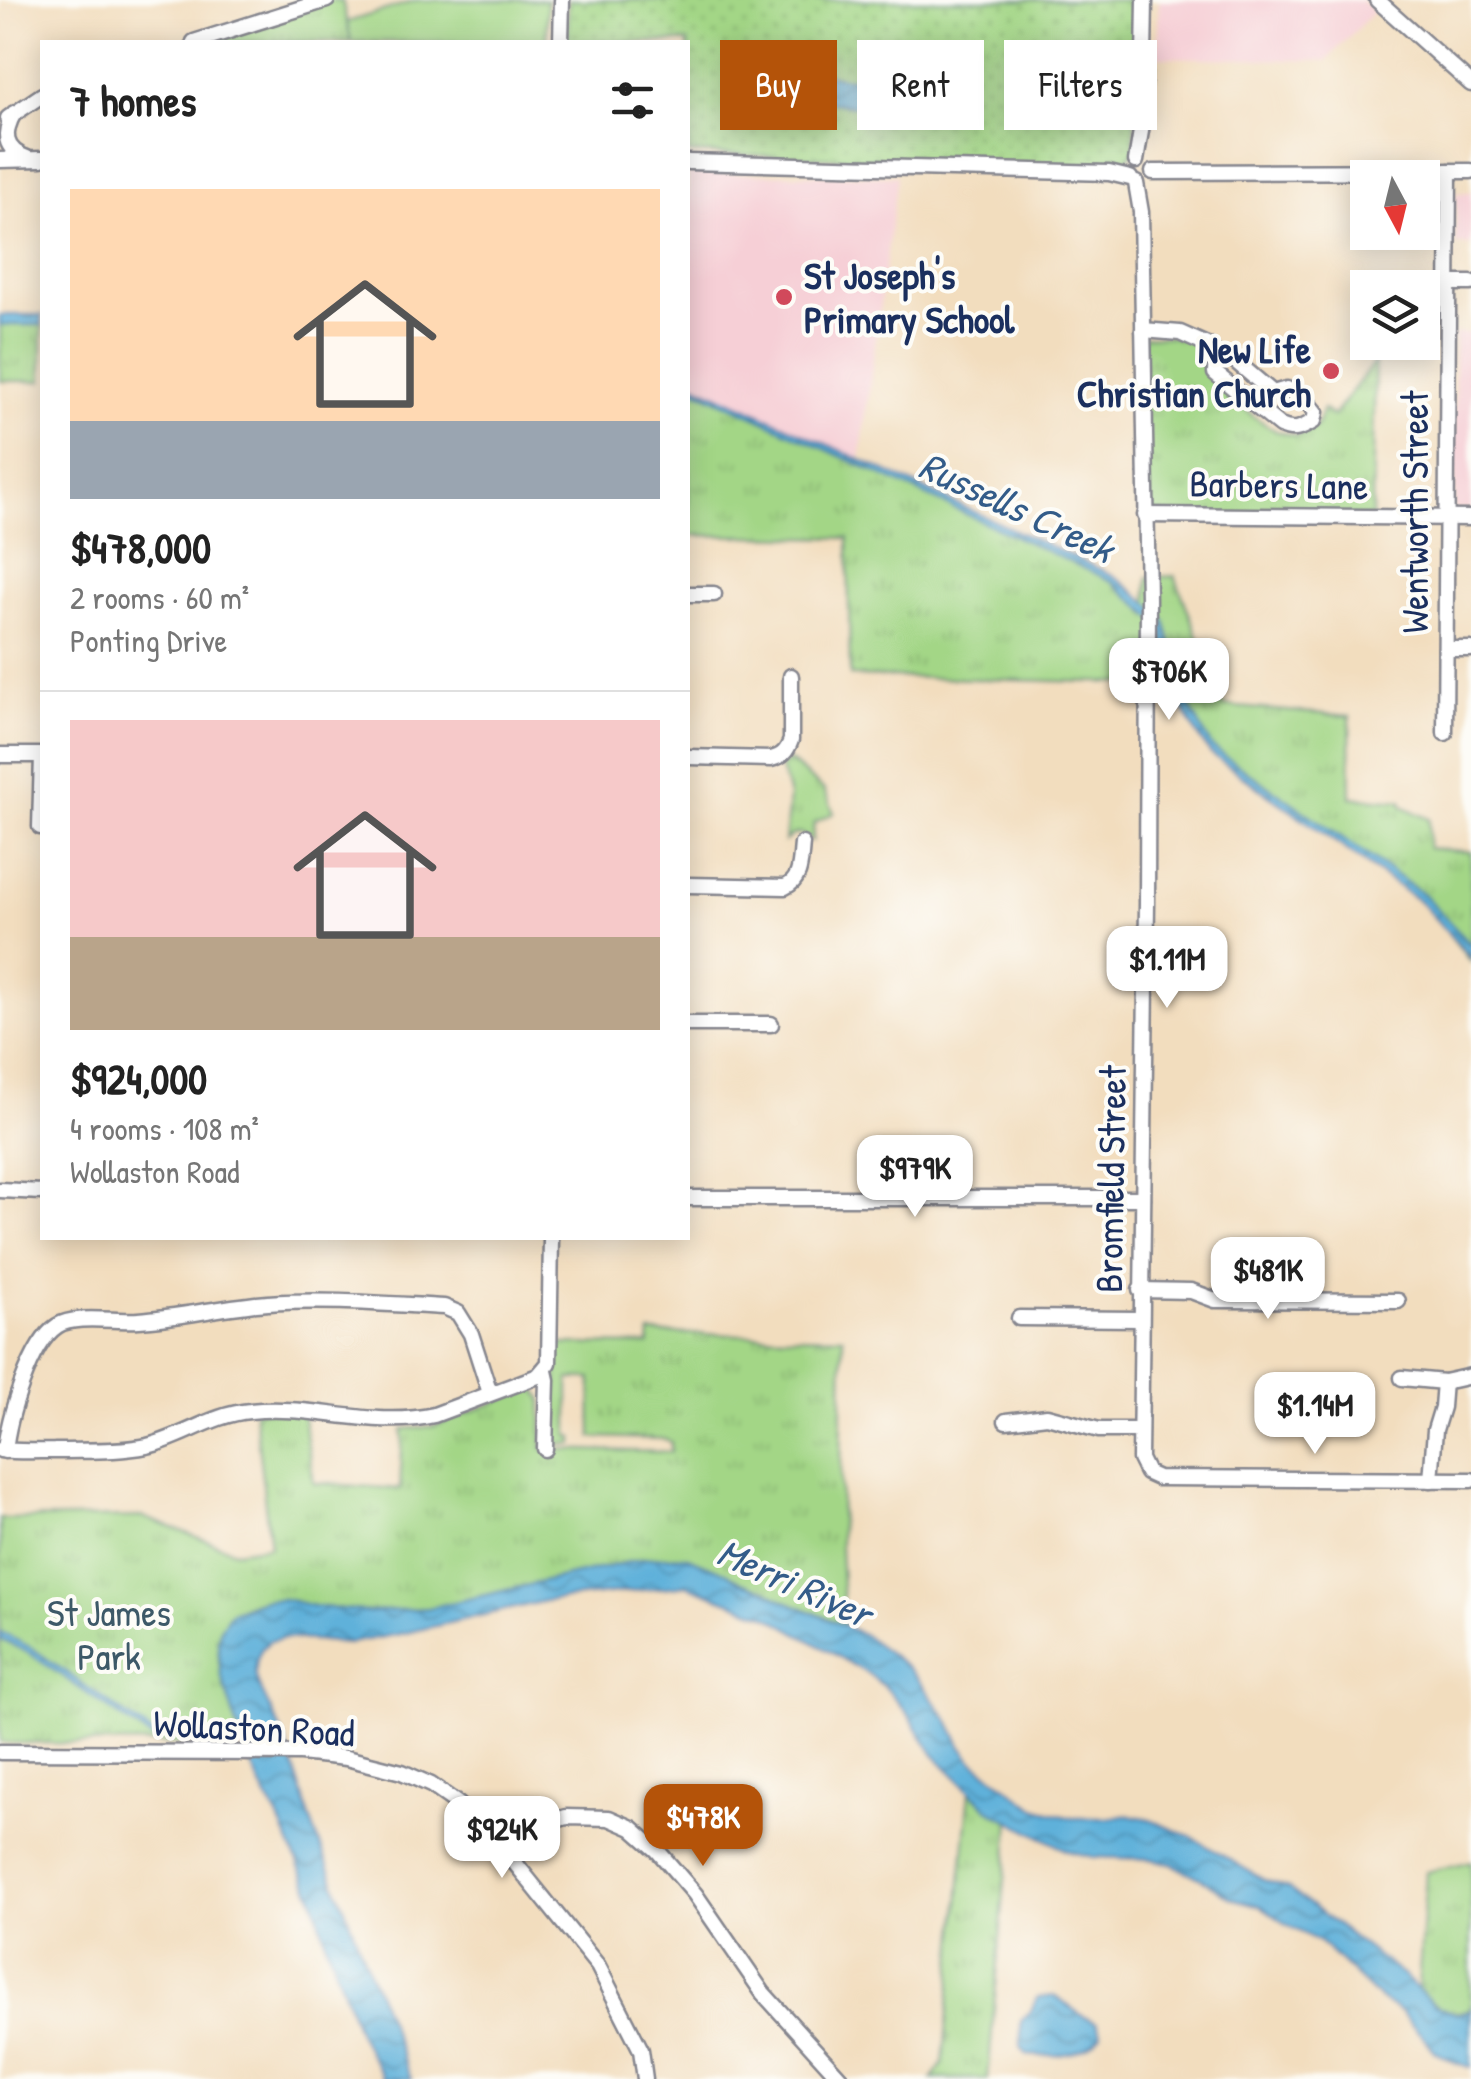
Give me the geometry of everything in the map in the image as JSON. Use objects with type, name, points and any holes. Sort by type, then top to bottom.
[{"type":"street","points":[[200,40],[327,0]]},
{"type":"street","points":[[561,40],[562,0]]},
{"type":"street","name":"Bromfield Street","points":[[1145,0],[1141,212],[1148,622],[1140,1459],[1147,1472],[1158,1478],[1431,1480]]},
{"type":"street","points":[[1376,0],[1471,84]]},
{"type":"street","points":[[0,125],[12,110],[40,96]]},
{"type":"street","points":[[12,110],[8,126],[12,150],[35,159]]},
{"type":"street","points":[[0,151],[35,159]]},
{"type":"street","points":[[0,160],[35,159]]},
{"type":"street","points":[[690,162],[1109,173],[1471,171]]},
{"type":"street","name":"Wentworth Street","points":[[1445,733],[1449,171]]},
{"type":"street","points":[[1448,283],[1471,283]]},
{"type":"street","points":[[1143,330],[1180,333],[1209,346],[1216,354],[1234,360],[1273,393]]},
{"type":"street","points":[[1216,354],[1216,373],[1261,411],[1280,426],[1291,431],[1302,428],[1314,421],[1316,412],[1287,389],[1273,393],[1261,411]]},
{"type":"street","name":"Barbers Lane","points":[[1146,515],[1471,518]]},
{"type":"street","points":[[690,594],[714,594]]},
{"type":"street","points":[[1446,649],[1471,649]]},
{"type":"street","points":[[690,757],[771,760],[781,756],[791,740],[791,676]]},
{"type":"street","points":[[0,755],[40,755]]},
{"type":"street","points":[[690,885],[786,887],[798,876],[802,844]]},
{"type":"street","points":[[690,1024],[771,1024]]},
{"type":"street","points":[[0,1190],[40,1192]]},
{"type":"street","points":[[690,1198],[1142,1198]]},
{"type":"street","points":[[545,1448],[551,1240]]},
{"type":"street","points":[[1140,1290],[1190,1290],[1216,1300],[1398,1300]]},
{"type":"street","points":[[490,1393],[471,1334],[458,1313],[444,1307],[282,1302],[168,1318],[117,1322],[74,1319],[59,1324],[46,1335],[18,1391],[2,1450],[113,1450],[149,1446],[243,1411],[285,1408],[379,1420],[417,1419],[538,1376],[547,1367]]},
{"type":"street","points":[[1018,1318],[1140,1319]]},
{"type":"street","points":[[1402,1378],[1444,1382],[1471,1376]]},
{"type":"street","points":[[1444,1382],[1442,1407],[1434,1430],[1431,1480],[1471,1480]]},
{"type":"street","points":[[1006,1421],[1054,1417],[1099,1430],[1140,1430]]},
{"type":"street","name":"Wollaston Road","points":[[0,1752],[300,1753],[375,1765],[431,1785],[458,1804],[508,1852],[598,1966],[641,2050],[645,2079]]},
{"type":"street","points":[[508,1852],[542,1825],[566,1817],[609,1818],[632,1828],[695,1894],[763,1993],[840,2079]]},
{"type":"shaded area","points":[[1159,0],[1361,0],[1374,11],[1326,61],[1157,57]]},
{"type":"shaded area","name":"St Joseph's Primary School","points":[[690,173],[897,176],[860,460],[690,385]]},
{"type":"shaded area","points":[[1456,193],[1471,193],[1471,245],[1456,245]]},
{"type":"shaded area","points":[[1455,333],[1471,333],[1471,509],[1455,509]]},
{"type":"green space","points":[[327,0],[342,0],[351,40],[200,40]]},
{"type":"green space","points":[[417,0],[547,0],[547,40],[351,40],[347,22]]},
{"type":"green space","points":[[568,0],[1136,0],[1135,40],[1004,40],[1004,130],[1134,130],[1134,150],[1123,162],[1107,168],[690,153],[690,40],[568,40]]},
{"type":"green space","points":[[40,318],[40,381],[0,381],[0,319]]},
{"type":"green space","points":[[1143,337],[1186,338],[1206,351],[1210,377],[1253,416],[1276,431],[1296,436],[1316,427],[1323,409],[1333,416],[1375,361],[1372,517],[1145,515]]},
{"type":"green space","points":[[690,387],[1113,579],[1147,613],[1148,577],[1175,576],[1224,706],[1350,716],[1351,797],[1401,801],[1402,806],[1429,819],[1428,848],[1471,852],[1471,962],[1422,900],[1212,751],[1178,684],[850,676],[848,538],[690,535]]},
{"type":"green space","points":[[789,761],[824,790],[834,813],[814,823],[812,841],[800,833],[785,841],[789,796],[780,766]]},
{"type":"green space","name":"St James Park","points":[[650,1333],[843,1337],[840,1546],[844,1625],[728,1573],[646,1558],[430,1608],[370,1612],[284,1599],[256,1602],[231,1612],[218,1641],[221,1675],[243,1744],[0,1743],[0,1519],[143,1517],[235,1551],[270,1546],[254,1410],[302,1410],[314,1483],[400,1489],[403,1429],[435,1426],[534,1387],[542,1398],[543,1449],[671,1452],[671,1442],[665,1439],[592,1437],[591,1379],[569,1379],[569,1436],[574,1437],[574,1444],[556,1442],[557,1347],[649,1345]]},
{"type":"green space","points":[[970,1791],[990,1810],[1010,1821],[988,2079],[932,2079],[943,2063]]},
{"type":"green space","points":[[1471,1861],[1471,2008],[1449,2012],[1418,1990],[1426,1872]]},
{"type":"water","points":[[837,76],[857,77],[854,106],[837,103]]},
{"type":"water","points":[[0,315],[40,315],[40,325],[0,325]]},
{"type":"water","points":[[690,382],[1113,575],[1165,620],[1185,698],[1212,747],[1423,894],[1471,945],[1471,958],[1420,902],[1210,753],[1178,700],[1159,623],[1112,581],[690,387]]},
{"type":"water","points":[[685,1556],[861,1633],[882,1648],[921,1683],[972,1760],[1035,1808],[1071,1818],[1145,1818],[1190,1836],[1264,1880],[1288,1888],[1405,1977],[1434,2005],[1457,2014],[1471,2008],[1471,2067],[1436,2052],[1400,2011],[1382,2001],[1321,1943],[1261,1906],[1231,1898],[1172,1864],[1068,1851],[990,1810],[934,1755],[908,1714],[870,1675],[766,1615],[687,1585],[545,1601],[349,1643],[285,1638],[270,1641],[262,1648],[255,1673],[258,1684],[284,1737],[312,1824],[411,2079],[384,2079],[359,2035],[313,1896],[243,1744],[221,1675],[220,1629],[231,1612],[263,1600],[284,1599],[370,1612],[429,1608],[646,1558]]},
{"type":"water","points":[[0,1632],[32,1648],[157,1737],[151,1738],[29,1653],[0,1639]]},
{"type":"water","points":[[1054,1996],[1097,2023],[1102,2034],[1078,2051],[1027,2055],[1021,2047],[1021,2021],[1037,1998]]},
{"type":"place","name":"St Joseph's Primary School","points":[[784,297]]},
{"type":"place","name":"New Life Christian Church","points":[[1331,371]]},
{"type":"water label","name":"Russells Creek","points":[[1017,506]]},
{"type":"water label","name":"Merri River","points":[[795,1582]]}]
